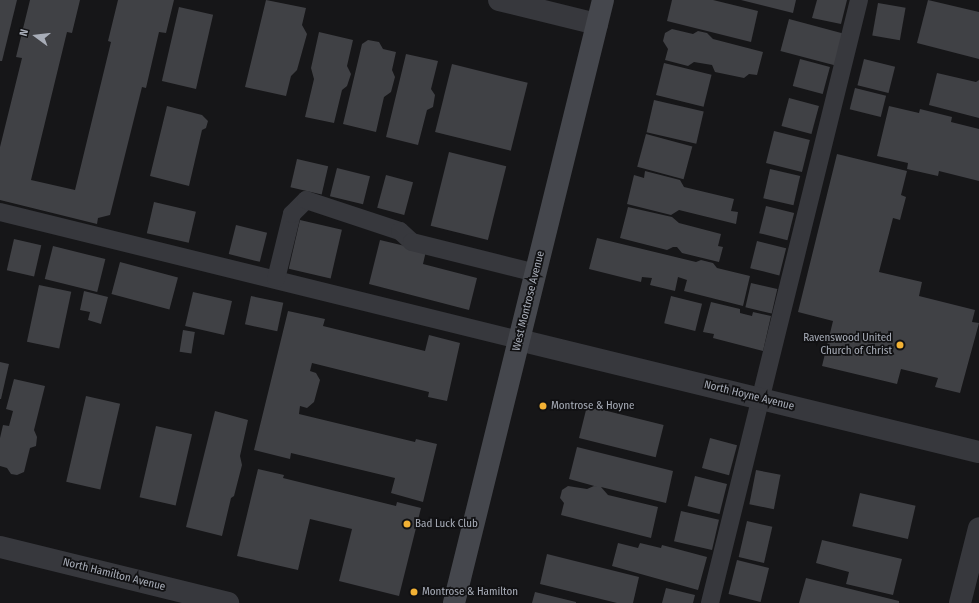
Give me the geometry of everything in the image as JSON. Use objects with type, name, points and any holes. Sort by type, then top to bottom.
[{"type":"main road","name":"West Montrose Avenue","points":[[454,603],[603,0]]},
{"type":"street","points":[[499,0],[597,24]]},
{"type":"street","name":"North Hoyne Avenue","points":[[519,340],[979,452]]},
{"type":"street","points":[[960,603],[979,528]]},
{"type":"street","name":"North Hamilton Avenue","points":[[0,547],[200,600],[228,603]]},
{"type":"lane","points":[[710,603],[859,0]]},
{"type":"lane","points":[[276,279],[292,214],[306,200],[400,231],[412,242],[536,273]]},
{"type":"lane","points":[[0,212],[519,340]]},
{"type":"building","points":[[0,0],[17,0],[2,61],[0,61]]},
{"type":"building","points":[[30,0],[80,0],[72,33],[67,32],[31,180],[75,190],[111,42],[108,41],[118,0],[174,0],[166,33],[159,32],[146,88],[142,87],[110,215],[98,218],[97,224],[0,200],[0,147],[22,58],[16,57]]},
{"type":"building","points":[[266,0],[306,8],[302,25],[307,34],[297,70],[291,76],[286,96],[245,87]]},
{"type":"building","points":[[672,0],[713,0],[758,11],[751,42],[667,21]]},
{"type":"building","points":[[741,0],[796,0],[793,13]]},
{"type":"building","points":[[817,0],[847,0],[841,24],[812,18]]},
{"type":"building","points":[[928,0],[979,12],[979,59],[917,43]]},
{"type":"building","points":[[878,3],[906,8],[900,40],[872,35]]},
{"type":"building","points":[[179,7],[213,15],[196,89],[162,81]]},
{"type":"building","points":[[789,19],[843,33],[835,65],[780,51]]},
{"type":"building","points":[[672,29],[693,34],[698,31],[707,33],[713,39],[763,52],[757,75],[749,74],[744,78],[715,72],[712,65],[694,62],[688,66],[665,60],[668,49],[663,41],[665,33]]},
{"type":"building","points":[[319,32],[353,40],[347,66],[351,74],[347,86],[342,90],[334,123],[305,117],[314,79],[311,68]]},
{"type":"building","points":[[368,40],[379,42],[383,49],[396,52],[392,70],[395,77],[391,92],[384,97],[376,132],[343,124],[362,44]]},
{"type":"building","points":[[406,54],[438,61],[431,89],[435,95],[433,107],[427,110],[418,145],[386,137]]},
{"type":"building","points":[[800,59],[830,67],[823,94],[793,86]]},
{"type":"building","points":[[864,59],[895,67],[889,93],[857,85]]},
{"type":"building","points":[[664,63],[712,75],[704,107],[656,95]]},
{"type":"building","points":[[452,64],[528,83],[511,151],[435,132]]},
{"type":"building","points":[[937,73],[976,82],[979,80],[979,118],[929,105]]},
{"type":"building","points":[[855,88],[886,96],[881,117],[850,109]]},
{"type":"building","points":[[789,98],[819,106],[811,134],[781,126]]},
{"type":"building","points":[[654,100],[704,111],[696,144],[647,132]]},
{"type":"building","points":[[167,106],[202,115],[208,121],[206,128],[202,130],[189,186],[150,176]]},
{"type":"building","points":[[889,106],[919,113],[920,109],[952,117],[951,122],[979,129],[979,181],[939,171],[938,176],[907,169],[908,163],[877,156]]},
{"type":"building","points":[[774,131],[810,140],[802,172],[766,163]]},
{"type":"building","points":[[646,134],[692,146],[684,179],[637,167]]},
{"type":"building","points":[[449,152],[506,166],[488,240],[431,226]]},
{"type":"building","points":[[837,154],[907,171],[901,195],[906,197],[900,220],[893,218],[879,272],[922,282],[919,296],[975,310],[972,322],[979,323],[960,393],[935,387],[938,378],[901,369],[897,384],[822,366],[833,321],[798,312]]},
{"type":"building","points":[[297,159],[328,166],[322,194],[290,187]]},
{"type":"building","points":[[337,168],[370,176],[363,204],[330,196]]},
{"type":"building","points":[[770,169],[800,176],[793,205],[763,198]]},
{"type":"building","points":[[645,171],[680,180],[684,187],[734,199],[731,211],[738,212],[736,224],[679,210],[671,215],[627,204],[634,175],[644,178]]},
{"type":"building","points":[[386,175],[413,182],[404,215],[377,208]]},
{"type":"building","points":[[154,202],[196,212],[189,243],[147,233]]},
{"type":"building","points":[[766,206],[794,213],[787,240],[759,233]]},
{"type":"building","points":[[628,207],[672,217],[679,223],[721,234],[718,246],[723,247],[719,262],[682,253],[677,247],[667,250],[620,238]]},
{"type":"building","points":[[300,220],[342,230],[331,278],[289,269]]},
{"type":"building","points":[[236,225],[267,233],[260,262],[229,254]]},
{"type":"building","points":[[597,238],[696,262],[701,260],[713,263],[717,268],[750,276],[743,306],[684,291],[687,280],[678,277],[675,291],[650,285],[652,278],[642,277],[641,282],[589,269]]},
{"type":"building","points":[[14,239],[41,245],[34,276],[7,270]]},
{"type":"building","points":[[380,240],[426,251],[423,264],[477,278],[469,310],[369,284]]},
{"type":"building","points":[[757,241],[786,248],[779,275],[750,268]]},
{"type":"building","points":[[53,246],[105,259],[97,292],[45,279]]},
{"type":"building","points":[[120,262],[178,278],[169,309],[111,294]]},
{"type":"building","points":[[751,283],[777,289],[772,313],[745,307]]},
{"type":"building","points":[[39,285],[71,292],[59,349],[27,342]]},
{"type":"building","points":[[84,291],[108,297],[101,324],[88,320],[90,312],[80,310]]},
{"type":"building","points":[[193,292],[232,301],[224,335],[185,326]]},
{"type":"building","points":[[251,296],[283,303],[277,331],[245,324]]},
{"type":"building","points":[[671,296],[702,304],[695,331],[664,323]]},
{"type":"building","points":[[711,302],[740,309],[740,313],[752,316],[753,312],[771,316],[763,351],[713,338],[714,334],[703,332]]},
{"type":"building","points":[[288,311],[325,319],[323,326],[425,351],[429,335],[460,343],[447,401],[428,397],[429,392],[312,363],[310,371],[316,373],[320,380],[314,402],[307,408],[300,406],[299,414],[415,442],[416,439],[437,444],[423,502],[391,493],[395,478],[291,453],[290,459],[254,450]]},
{"type":"building","points":[[183,330],[195,332],[191,354],[180,352]]},
{"type":"building","points":[[0,362],[9,364],[1,399],[0,399]]},
{"type":"building","points":[[14,379],[45,386],[34,430],[37,437],[36,446],[30,448],[24,472],[17,475],[11,474],[7,468],[0,466],[0,438],[3,425],[9,426],[13,411],[6,409]]},
{"type":"building","points":[[86,396],[120,404],[100,490],[66,482]]},
{"type":"building","points":[[587,406],[664,425],[656,457],[579,438]]},
{"type":"building","points":[[215,411],[248,420],[240,456],[242,465],[234,496],[231,498],[222,536],[186,527]]},
{"type":"building","points":[[156,426],[192,434],[176,505],[140,497]]},
{"type":"building","points":[[710,438],[737,445],[729,475],[702,468]]},
{"type":"building","points":[[577,447],[673,471],[666,503],[601,487],[608,495],[658,507],[651,538],[561,515],[564,503],[560,498],[562,490],[568,486],[587,489],[594,486],[598,487],[569,479]]},
{"type":"building","points":[[258,469],[284,475],[283,478],[396,506],[397,502],[421,508],[399,596],[339,581],[352,529],[310,519],[298,570],[237,556]]},
{"type":"building","points":[[756,470],[781,475],[774,509],[749,504]]},
{"type":"building","points":[[695,476],[727,484],[720,514],[688,506]]},
{"type":"building","points":[[860,493],[916,506],[908,539],[852,526]]},
{"type":"building","points":[[681,511],[719,520],[712,550],[674,541]]},
{"type":"building","points":[[747,521],[772,527],[764,563],[739,557]]},
{"type":"building","points":[[822,540],[902,559],[893,595],[846,584],[849,572],[816,563]]},
{"type":"building","points":[[618,543],[638,548],[640,543],[661,548],[662,545],[707,557],[698,590],[612,566]]},
{"type":"building","points":[[547,554],[639,577],[633,603],[617,603],[540,584]]},
{"type":"building","points":[[737,560],[769,568],[761,602],[729,594]]},
{"type":"building","points":[[806,578],[899,601],[899,603],[799,603]]},
{"type":"building","points":[[666,588],[695,595],[693,603],[662,603]]},
{"type":"building","points":[[535,592],[576,602],[576,603],[532,603]]},
{"type":"place","name":"Ravenswood United Church of Christ","points":[[900,345]]},
{"type":"place","name":"Montrose & Hoyne","points":[[543,406]]},
{"type":"place","name":"Bad Luck Club","points":[[407,524]]},
{"type":"place","name":"Montrose & Hamilton","points":[[414,592]]}]
